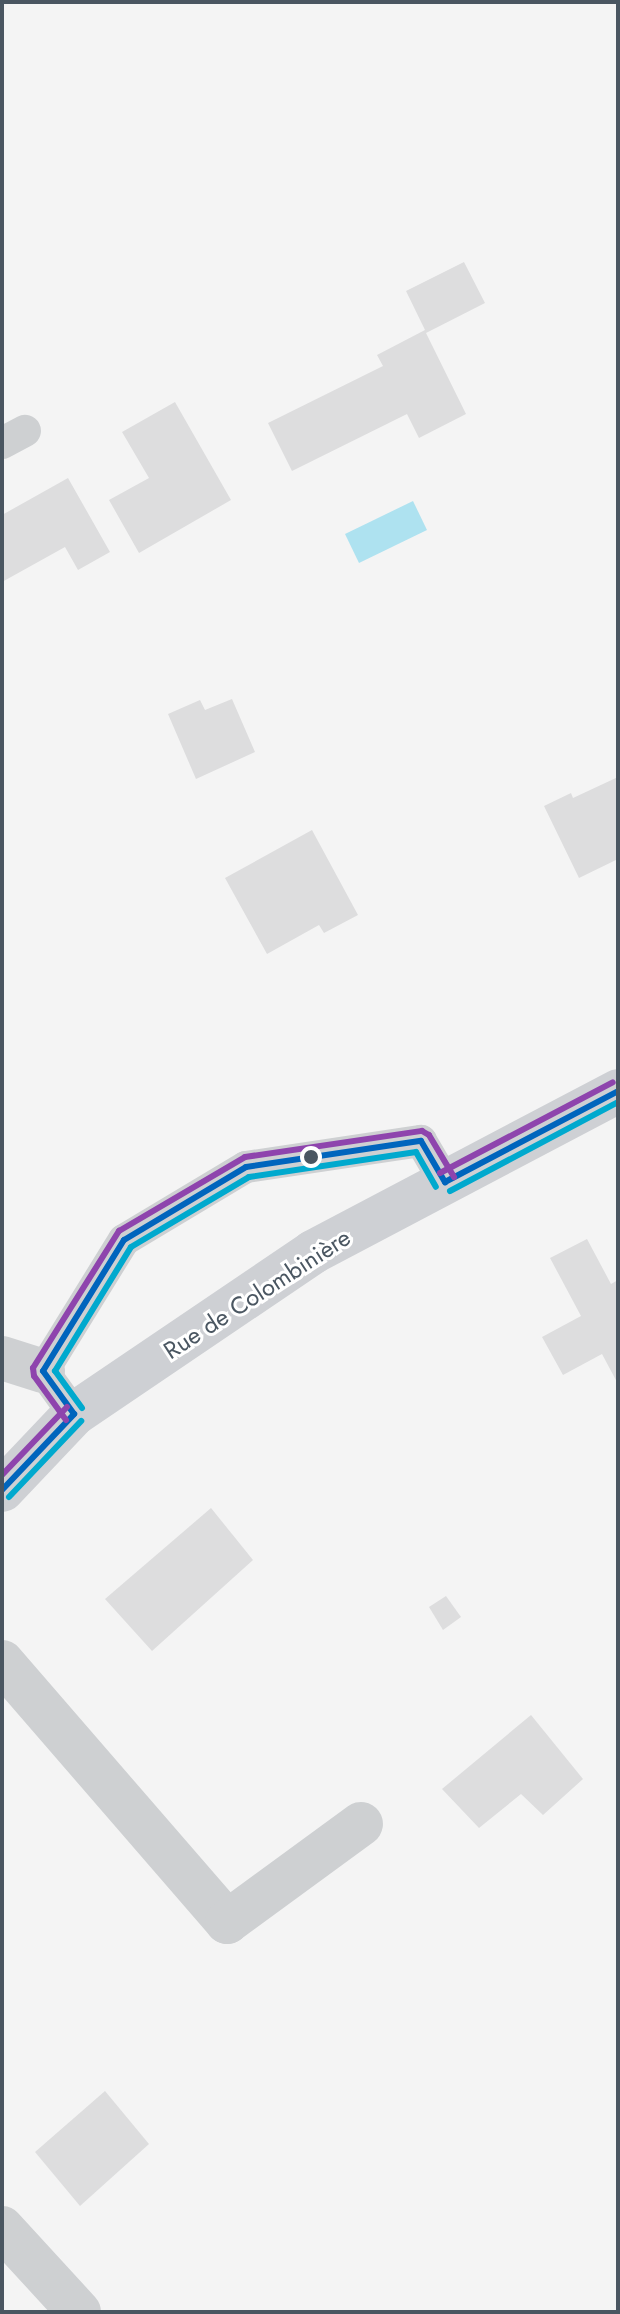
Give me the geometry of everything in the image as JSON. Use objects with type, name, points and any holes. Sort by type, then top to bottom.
[{"type":"street","name":"Rue de Colombinière","points":[[2,1490],[74,1414],[313,1252],[618,1091]]},
{"type":"street","points":[[2,1358],[43,1371]]},
{"type":"street","points":[[2,1662],[227,1922],[361,1824]]},
{"type":"street","points":[[2,2228],[79,2312]]},
{"type":"lane","points":[[74,1414],[43,1371],[124,1240],[246,1167],[421,1141],[445,1182]]},
{"type":"water","points":[[413,501],[427,530],[359,563],[345,534]]},
{"type":"building","points":[[464,262],[485,303],[426,333],[466,414],[419,438],[407,414],[292,471],[268,423],[383,366],[377,355],[425,330],[406,291]]},
{"type":"building","points":[[175,402],[231,500],[139,553],[109,500],[149,478],[122,432]]},
{"type":"building","points":[[68,478],[110,552],[78,570],[65,547],[2,582],[2,515]]},
{"type":"building","points":[[232,699],[255,752],[196,779],[168,714],[200,700],[205,710]]},
{"type":"building","points":[[618,777],[618,859],[579,878],[544,806],[571,793],[573,798]]},
{"type":"building","points":[[312,830],[358,915],[324,933],[319,925],[267,954],[225,878]]},
{"type":"building","points":[[587,1239],[611,1284],[618,1280],[618,1384],[602,1354],[563,1375],[542,1337],[581,1316],[550,1258]]},
{"type":"building","points":[[211,1508],[253,1560],[152,1651],[105,1599]]},
{"type":"building","points":[[446,1596],[461,1617],[443,1630],[429,1607]]},
{"type":"building","points":[[531,1715],[583,1779],[543,1815],[521,1794],[479,1828],[442,1789]]},
{"type":"building","points":[[105,2091],[149,2144],[80,2206],[35,2152]]},
{"type":"transit line","points":[[440,1173],[613,1082]]},
{"type":"transit line","points":[[445,1182],[618,1091]]},
{"type":"transit line","points":[[450,1191],[618,1102]]},
{"type":"transit line","points":[[66,1420],[34,1376],[33,1368],[119,1231],[245,1157],[422,1131],[429,1135],[454,1177]]},
{"type":"transit line","points":[[74,1414],[43,1371],[124,1240],[246,1167],[421,1141],[445,1182]]},
{"type":"transit line","points":[[82,1408],[55,1371],[131,1247],[249,1177],[416,1152],[436,1187]]},
{"type":"transit line","points":[[2,1475],[67,1407]]},
{"type":"transit line","points":[[2,1490],[74,1414]]},
{"type":"transit line","points":[[9,1497],[81,1421]]}]
